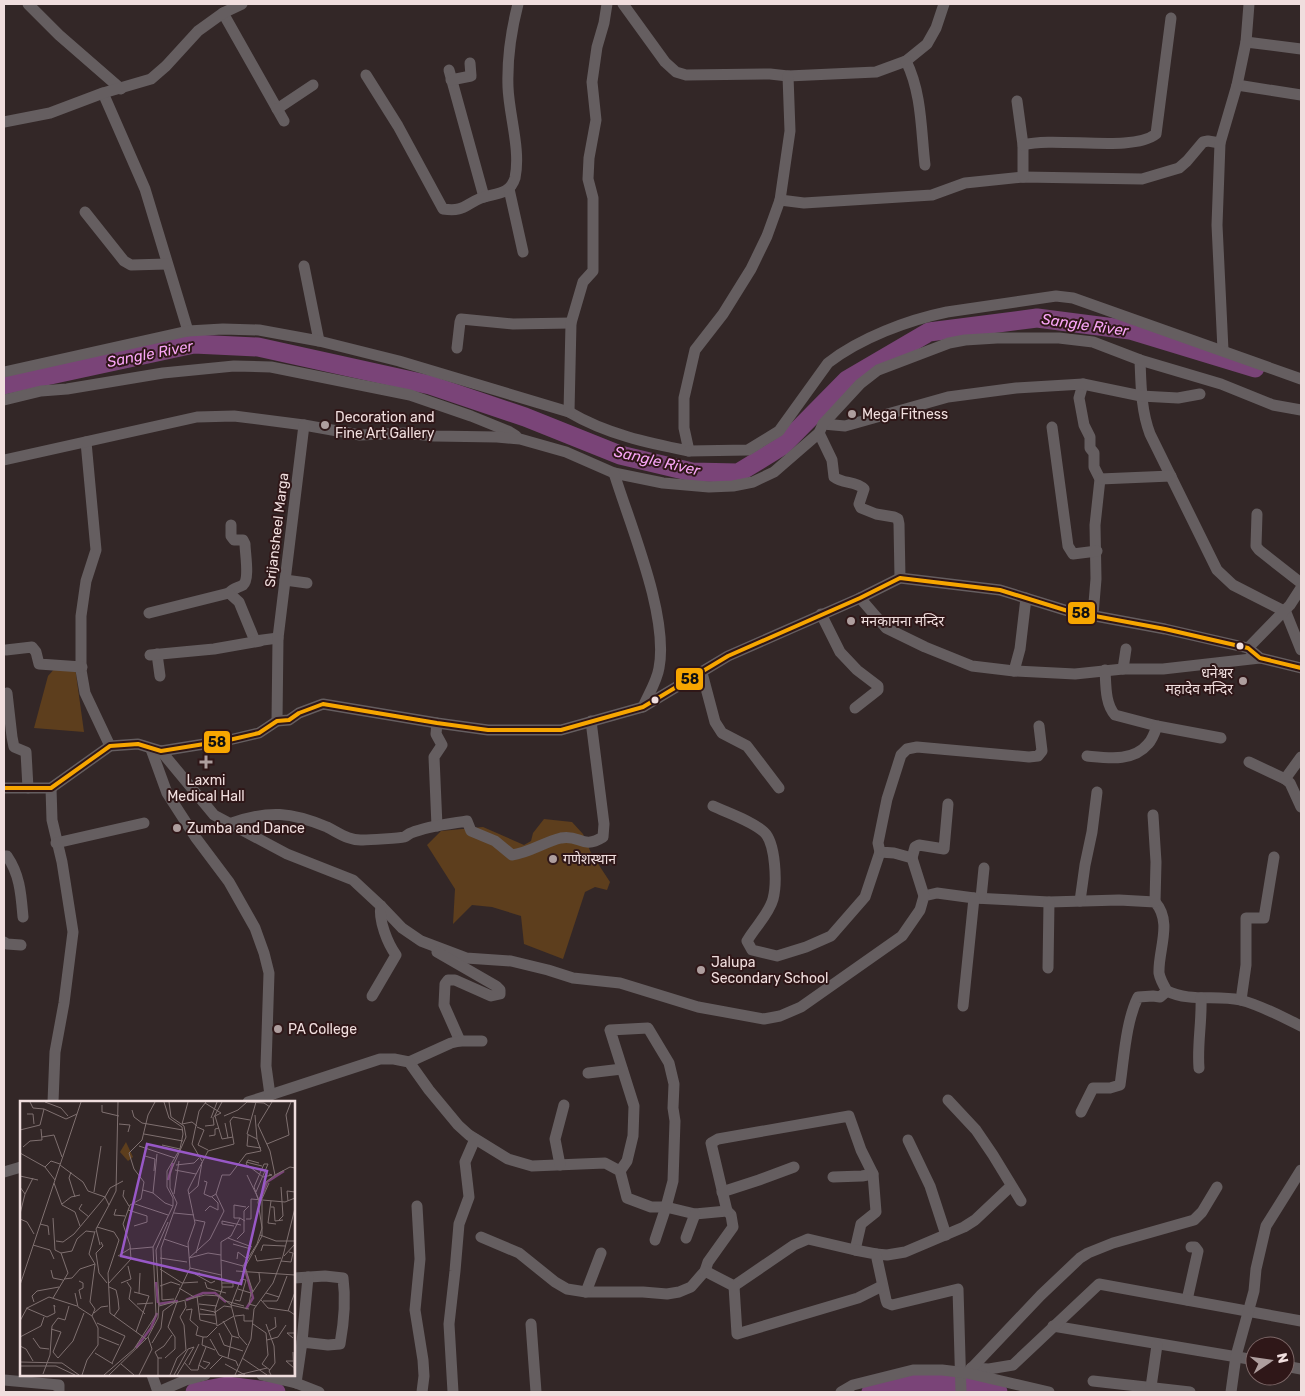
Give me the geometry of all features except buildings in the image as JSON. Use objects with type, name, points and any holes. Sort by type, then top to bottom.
[{"type":"street","points":[[28,4],[59,35],[120,89]]},
{"type":"street","points":[[4,122],[50,113],[103,93],[151,79],[166,66],[198,31],[223,13],[242,4]]},
{"type":"street","points":[[366,75],[398,126],[443,209],[455,211],[484,197],[501,193],[509,189],[515,178],[516,159],[508,86],[509,43],[518,4]]},
{"type":"street","points":[[569,412],[571,323],[583,282],[592,272],[593,198],[588,179],[589,158],[596,120],[592,82],[597,47],[607,4]]},
{"type":"street","points":[[623,4],[665,62],[676,72],[686,75],[753,74],[788,76],[876,72],[906,61],[927,44],[936,28],[944,4]]},
{"type":"street","points":[[1223,350],[1217,225],[1220,143],[1237,86],[1246,42],[1249,4]]},
{"type":"street","points":[[223,13],[284,121]]},
{"type":"street","points":[[1023,145],[1035,142],[1125,142],[1146,140],[1156,134],[1171,18]]},
{"type":"street","points":[[1246,42],[1301,49]]},
{"type":"street","points":[[906,61],[914,77],[926,166]]},
{"type":"street","points":[[470,63],[472,75],[450,75],[484,197]]},
{"type":"street","points":[[689,451],[684,428],[684,398],[695,350],[724,314],[751,269],[767,236],[780,200],[790,131],[788,76]]},
{"type":"street","points":[[277,109],[313,86]]},
{"type":"street","points":[[1237,86],[1301,94]]},
{"type":"street","points":[[103,93],[145,189],[188,331]]},
{"type":"street","points":[[1017,101],[1023,145],[1023,177]]},
{"type":"street","points":[[780,200],[804,203],[932,195],[965,183],[1023,177],[1142,179],[1179,168],[1203,142],[1220,143]]},
{"type":"street","points":[[509,189],[523,252]]},
{"type":"street","points":[[85,212],[118,255],[131,265],[168,264]]},
{"type":"street","points":[[304,266],[318,341]]},
{"type":"street","points":[[4,372],[188,331],[223,329],[259,330],[318,341],[399,361],[569,412],[636,440],[689,451],[748,450],[779,431],[828,363],[837,356],[879,334],[932,315],[1056,296],[1073,298],[1301,379]]},
{"type":"street","points":[[457,348],[461,319],[512,324],[571,323]]},
{"type":"street","points":[[4,460],[197,417],[234,416],[304,425],[360,435],[405,433],[434,436],[520,438],[566,452],[614,473],[663,483],[708,487],[733,486],[753,482],[774,472],[821,429],[860,384],[878,370],[949,343],[965,340],[1060,338],[1093,342],[1140,360],[1221,384],[1273,405],[1301,410]]},
{"type":"street","points":[[1140,360],[1141,396],[1145,420],[1150,434],[1217,570],[1233,585],[1284,610],[1301,650]]},
{"type":"street","points":[[4,400],[41,391],[67,389],[163,373],[234,366],[271,367],[410,395],[471,416],[520,438]]},
{"type":"street","points":[[1083,384],[1079,398],[1084,425],[1090,438],[1090,448],[1094,453],[1094,467],[1100,479],[1095,525],[1097,551],[1093,615]]},
{"type":"street","points":[[821,429],[845,426],[948,397],[1016,388],[1083,384],[1141,396],[1178,398],[1200,394]]},
{"type":"street","name":"Srijansheel Marga","points":[[277,722],[278,638],[304,425]]},
{"type":"street","points":[[1052,427],[1068,546],[1073,554],[1097,551]]},
{"type":"street","points":[[821,429],[832,460],[834,477],[838,481],[860,485],[864,489],[859,504],[861,508],[876,514],[894,516],[898,519],[900,578]]},
{"type":"street","points":[[86,442],[96,550],[86,581],[81,616],[84,693],[110,746]]},
{"type":"street","points":[[614,473],[654,599],[661,644],[659,670],[643,707]]},
{"type":"street","points":[[1100,479],[1171,476]]},
{"type":"street","points":[[1257,514],[1256,546],[1301,583]]},
{"type":"street","points":[[149,613],[229,593],[246,582],[245,544],[243,540],[234,540],[231,536],[231,525]]},
{"type":"street","points":[[4,788],[51,788],[110,746],[138,744],[156,750],[229,740],[259,733],[277,722],[289,720],[299,713],[323,704],[437,724],[488,730],[561,730],[643,707],[728,656],[860,598],[900,578],[1000,590],[1068,611],[1165,629],[1248,648],[1260,658]]},
{"type":"street","points":[[286,580],[307,583]]},
{"type":"street","points":[[1248,648],[1284,610],[1301,588]]},
{"type":"street","points":[[229,593],[239,602],[255,641],[260,641]]},
{"type":"street","points":[[860,598],[886,628],[972,666],[1014,671],[1075,674],[1105,670],[1164,669],[1260,658],[1301,668]]},
{"type":"street","points":[[1014,671],[1020,649],[1026,598]]},
{"type":"street","points":[[821,614],[840,652],[857,670],[878,686],[878,690],[856,708]]},
{"type":"street","points":[[160,676],[154,655],[214,649],[278,638]]},
{"type":"street","points":[[6,650],[32,647],[36,652],[39,664],[43,666],[82,666]]},
{"type":"street","points":[[1123,669],[1126,649]]},
{"type":"street","points":[[1105,670],[1108,703],[1115,715],[1157,726],[1221,738]]},
{"type":"street","points":[[702,673],[714,722],[722,733],[747,746],[779,788]]},
{"type":"street","points":[[8,693],[14,747],[26,752],[28,788]]},
{"type":"street","points":[[232,823],[262,814],[293,816],[316,823],[343,836],[362,841],[404,837],[410,833],[467,821],[472,831],[495,841],[512,855],[523,853],[562,838],[577,839],[587,843],[595,842],[603,837],[604,824],[591,721]]},
{"type":"street","points":[[437,724],[436,734],[442,745],[434,757],[438,826]]},
{"type":"street","points":[[713,806],[753,825],[765,833],[774,850],[773,899],[747,941],[752,950],[777,956],[806,947],[831,936],[865,897],[880,852],[878,843],[887,799],[901,755],[907,749],[917,747],[1029,757],[1038,756],[1042,751],[1038,726]]},
{"type":"street","points":[[1087,756],[1124,758],[1135,754],[1149,744],[1157,726]]},
{"type":"street","points":[[156,750],[214,814],[287,854],[353,880],[382,906],[402,928],[452,962],[496,986],[500,990],[500,994],[491,996],[455,980],[448,980],[444,984],[444,1005],[460,1041]]},
{"type":"street","points":[[156,750],[167,793],[196,838],[229,882],[255,928],[264,953],[269,973],[266,1066],[270,1095]]},
{"type":"street","points":[[1285,779],[1301,757]]},
{"type":"street","points":[[1249,762],[1290,783],[1301,807]]},
{"type":"street","points":[[51,788],[52,820],[73,932],[64,1003],[55,1052],[53,1101]]},
{"type":"street","points":[[1080,901],[1084,864],[1092,832],[1097,792]]},
{"type":"street","points":[[421,941],[466,958],[511,961],[574,978],[620,983],[698,1007],[764,1019],[780,1016],[801,1008],[902,936],[920,910],[924,896],[912,858],[915,846],[944,849],[948,804]]},
{"type":"street","points":[[1153,815],[1156,862],[1155,902],[1164,916],[1163,947],[1159,974],[1167,991],[1202,998],[1241,1000],[1301,1026]]},
{"type":"street","points":[[56,843],[144,823]]},
{"type":"street","points":[[880,852],[894,853],[912,858]]},
{"type":"street","points":[[4,856],[7,856],[12,863],[21,888],[23,916]]},
{"type":"street","points":[[1241,1000],[1246,965],[1246,918],[1264,918],[1274,857]]},
{"type":"street","points":[[963,1006],[977,898],[984,868]]},
{"type":"street","points":[[924,896],[938,893],[977,898],[1049,902],[1119,900],[1155,902]]},
{"type":"street","points":[[1048,968],[1049,902]]},
{"type":"street","points":[[372,996],[396,955],[388,944],[380,908],[382,906]]},
{"type":"street","points":[[4,942],[21,945]]},
{"type":"street","points":[[1081,1112],[1093,1088],[1110,1088],[1120,1085],[1134,1004],[1138,997],[1160,997],[1167,991]]},
{"type":"street","points":[[1199,1068],[1198,1052],[1202,998]]},
{"type":"street","points":[[620,1170],[627,1161],[633,1136],[634,1106],[610,1030],[648,1028],[668,1063],[674,1084],[673,1181],[655,1240]]},
{"type":"street","points":[[251,1101],[380,1059],[409,1062],[451,1043],[482,1041]]},
{"type":"street","points":[[409,1062],[458,1125],[475,1139],[508,1159],[532,1166],[605,1163],[620,1170]]},
{"type":"street","points":[[588,1073],[622,1069]]},
{"type":"street","points":[[948,1100],[976,1130],[1021,1201]]},
{"type":"street","points":[[560,1165],[555,1139],[564,1105]]},
{"type":"street","points":[[481,1237],[519,1253],[533,1263],[541,1272],[567,1289],[586,1292],[667,1294],[679,1292],[691,1287],[705,1271],[708,1262],[733,1227],[731,1215],[727,1211],[722,1192],[711,1143],[718,1139],[848,1116],[861,1150],[873,1174],[876,1212],[861,1224],[855,1250]]},
{"type":"street","points":[[453,1392],[449,1324],[456,1271],[459,1224],[469,1198],[465,1162],[475,1139]]},
{"type":"street","points":[[908,1140],[930,1186],[946,1235]]},
{"type":"street","points":[[4,1172],[20,1167]]},
{"type":"street","points":[[722,1192],[794,1167]]},
{"type":"street","points":[[620,1170],[627,1198],[651,1207],[666,1207],[695,1214],[727,1211]]},
{"type":"street","points":[[1231,1392],[1236,1356],[1254,1291],[1256,1269],[1266,1226],[1301,1171]]},
{"type":"street","points":[[833,1177],[873,1174]]},
{"type":"street","points":[[734,1286],[794,1245],[808,1239],[876,1254],[887,1255],[905,1252],[946,1235],[975,1220],[1011,1186]]},
{"type":"street","points":[[965,1373],[1080,1258],[1113,1243],[1194,1220],[1202,1212],[1217,1187]]},
{"type":"street","points":[[417,1206],[420,1259],[415,1310],[423,1360],[422,1392]]},
{"type":"street","points":[[686,1238],[695,1214]]},
{"type":"street","points":[[1188,1300],[1198,1251],[1195,1247],[1191,1247]]},
{"type":"street","points":[[586,1292],[601,1253]]},
{"type":"street","points":[[876,1254],[887,1303],[892,1305],[958,1289],[965,1373],[961,1392]]},
{"type":"street","points":[[705,1271],[734,1286]]},
{"type":"street","points":[[295,1278],[325,1276],[343,1278],[345,1293],[344,1319],[340,1344],[328,1345],[302,1342]]},
{"type":"street","points":[[296,1383],[308,1277]]},
{"type":"street","points":[[965,1373],[1012,1365],[1099,1284],[1301,1320]]},
{"type":"street","points":[[734,1286],[737,1334],[843,1303],[882,1286]]},
{"type":"street","points":[[532,1324],[536,1392]]},
{"type":"street","points":[[1053,1326],[1157,1345],[1245,1358]]},
{"type":"street","points":[[1151,1387],[1157,1345]]},
{"type":"street","points":[[841,1392],[853,1385],[913,1370],[942,1370],[965,1373],[1049,1392]]},
{"type":"street","points":[[152,1376],[158,1392],[186,1380],[201,1376]]},
{"type":"street","points":[[266,1376],[296,1383],[319,1392]]},
{"type":"street","points":[[4,1380],[55,1384]]},
{"type":"street","points":[[1093,1382],[1190,1392]]},
{"type":"shaded area","points":[[56,667],[75,667],[84,732],[34,728],[48,676]]},
{"type":"shaded area","points":[[544,819],[572,822],[583,834],[591,853],[610,882],[607,890],[595,887],[585,892],[563,959],[524,944],[521,916],[492,907],[472,905],[453,924],[455,889],[427,845],[441,831],[483,827],[524,845],[531,841],[533,833]]},
{"type":"waterway","name":"Sangle River","points":[[4,385],[194,344],[258,347],[430,385],[525,417],[620,455],[692,472],[738,473],[782,446],[847,380],[929,332],[1037,318],[1130,330],[1255,368]]},
{"type":"waterway","points":[[871,1392],[883,1387],[941,1382],[998,1392]]},
{"type":"waterway","points":[[195,1392],[227,1386],[276,1392]]},
{"type":"transit line","name":"58","points":[[4,788],[51,788],[110,746],[138,744],[161,751],[229,740],[259,733],[277,721],[289,720],[299,713],[323,704],[488,730],[561,730],[643,707],[728,656],[860,598],[900,578],[1000,590],[1068,611],[1165,629],[1248,648],[1260,658],[1301,668]]},
{"type":"place","name":"Mega Fitness","points":[[852,414]]},
{"type":"place","name":"Decoration and Fine Art Gallery","points":[[325,425]]},
{"type":"place","name":"मनकामना मन्दिर","points":[[851,621]]},
{"type":"place","name":"धनेश्वर महादेव मन्दिर","points":[[1243,681]]},
{"type":"place","name":"Laxmi Medical Hall","points":[[206,762]]},
{"type":"place","name":"Zumba and Dance","points":[[177,828]]},
{"type":"place","name":"गणेशस्थान","points":[[553,859]]},
{"type":"place","name":"Jalupa Secondary School","points":[[701,970]]},
{"type":"place","name":"PA College","points":[[278,1029]]}]
